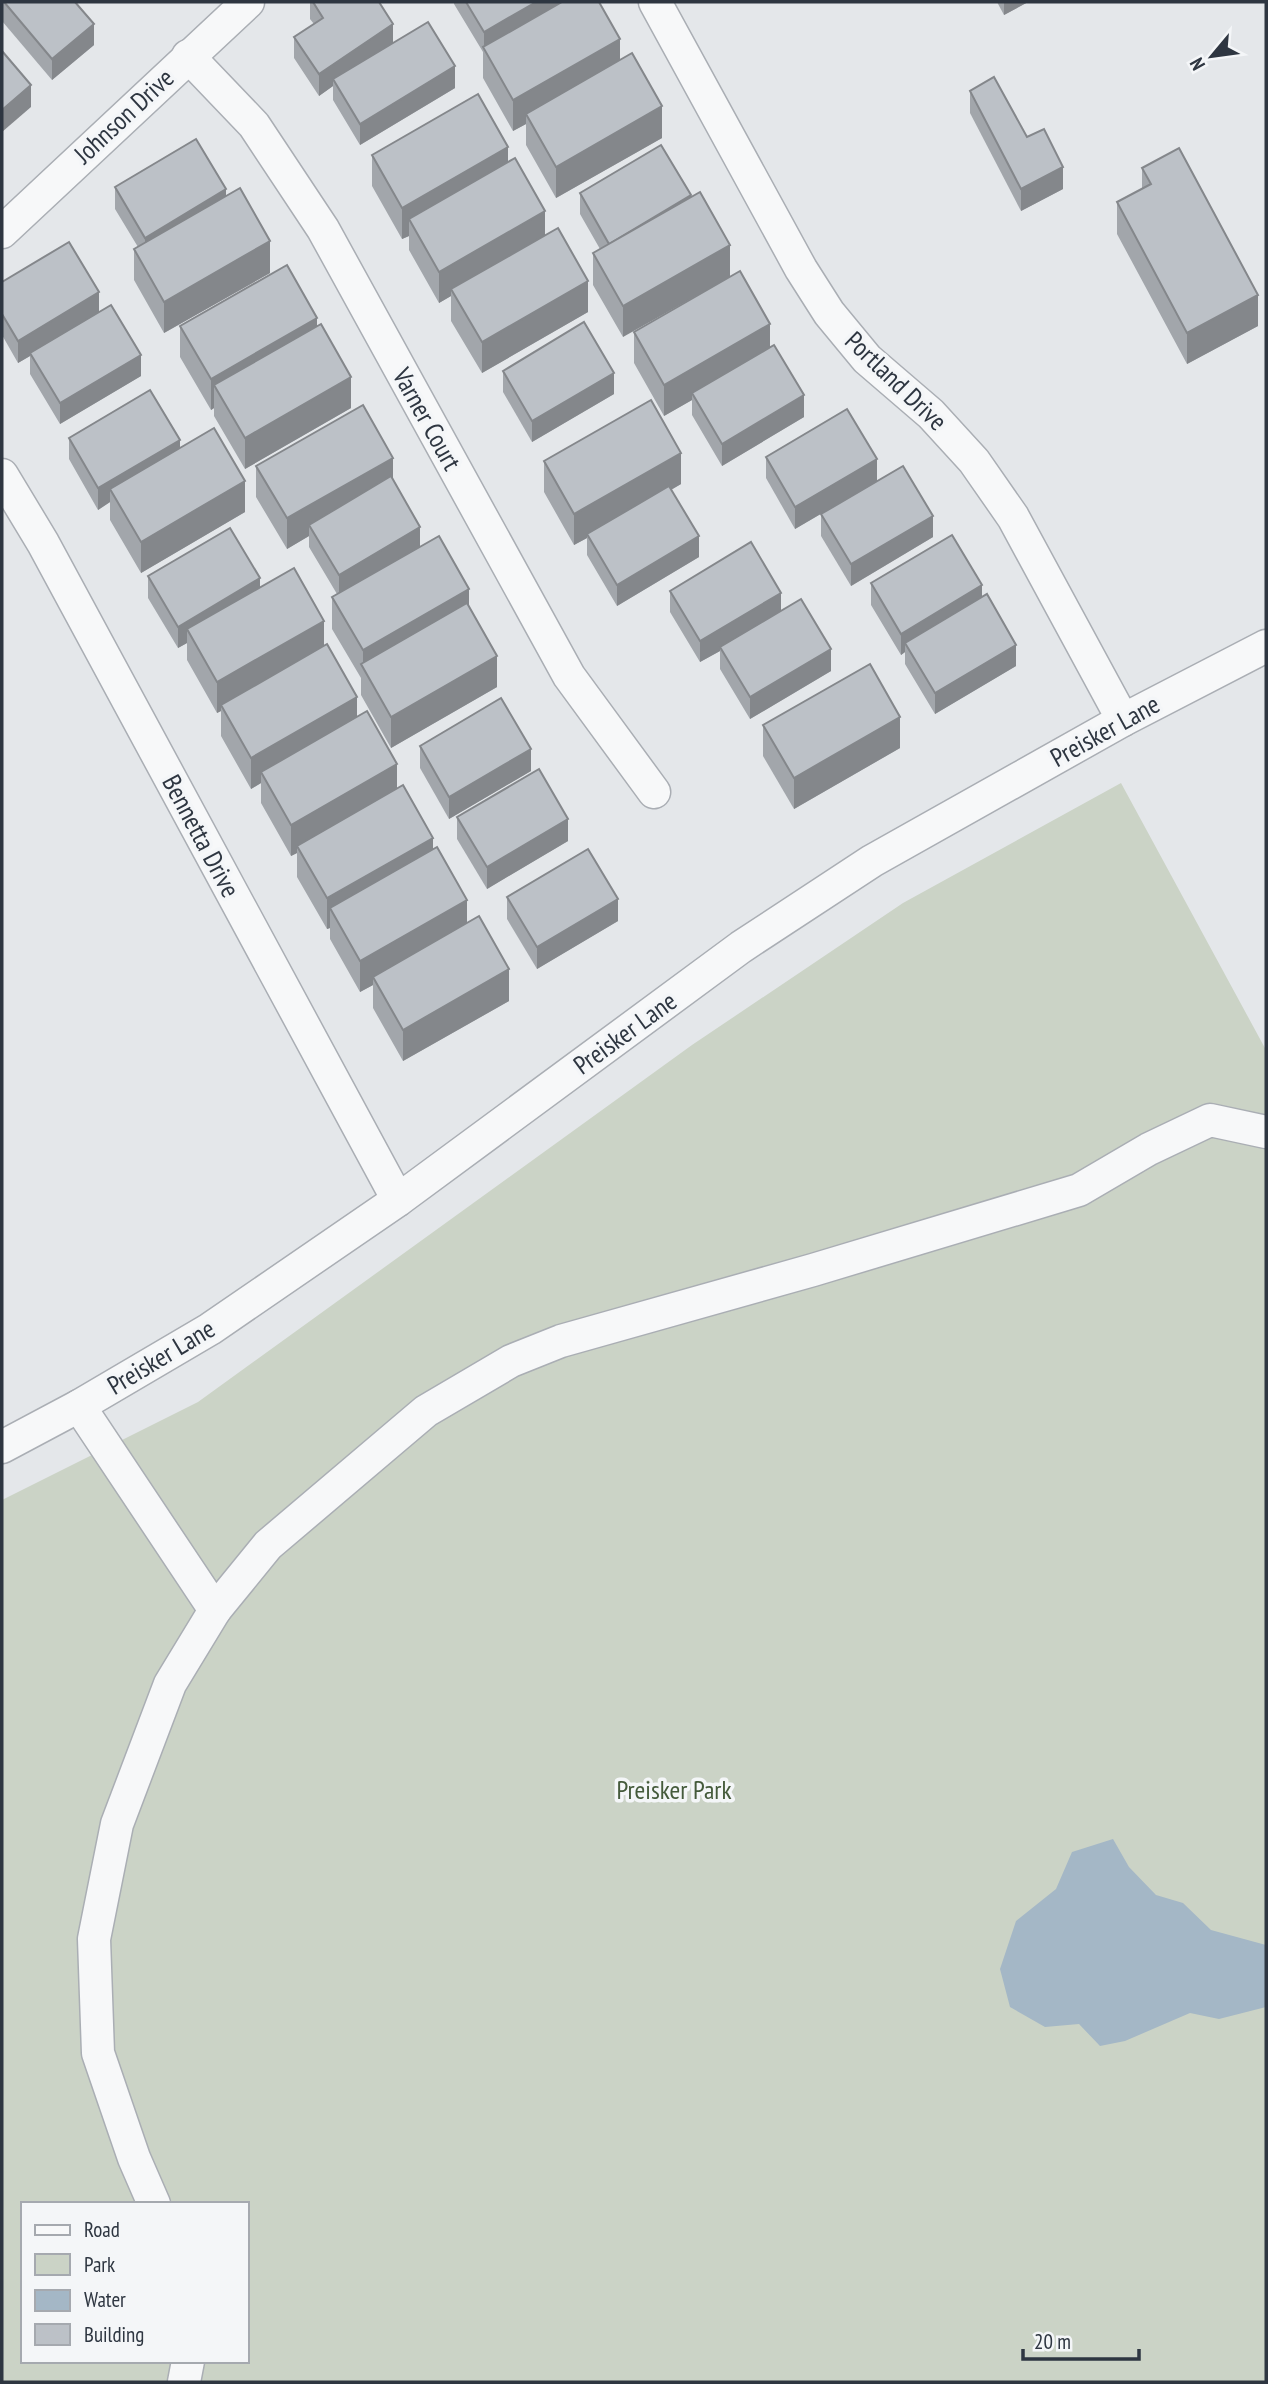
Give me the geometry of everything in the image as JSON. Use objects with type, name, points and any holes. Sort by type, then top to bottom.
[{"type":"street","name":"Johnson Drive","points":[[2,232],[248,2]]},
{"type":"street","name":"Portland Drive","points":[[655,2],[800,269],[829,313],[867,359],[931,414],[974,461],[1013,517],[1123,720]]},
{"type":"street","name":"Varner Court","points":[[188,56],[254,125],[323,229],[569,676],[654,792]]},
{"type":"street","name":"Bennetta Drive","points":[[2,475],[50,555],[398,1200]]},
{"type":"street","name":"Preisker Lane","points":[[2,1447],[79,1406],[210,1329],[398,1200],[741,947],[872,861],[1123,720],[1266,646]]},
{"type":"street","points":[[153,2202],[134,2158],[98,2053],[94,1939],[117,1824],[170,1684],[215,1610],[268,1545],[426,1411],[511,1361],[561,1341],[813,1270],[1079,1190],[1149,1149],[1210,1120],[1266,1132]]},
{"type":"street","points":[[79,1406],[215,1610]]},
{"type":"street","points":[[184,2382],[188,2363]]},
{"type":"green space","name":"Preisker Park","points":[[1121,783],[1266,1050],[1266,2382],[2,2382],[2,1500],[198,1402],[692,1045],[903,903]]},
{"type":"water","points":[[1113,1839],[1129,1867],[1156,1895],[1183,1903],[1211,1930],[1266,1945],[1266,2007],[1219,2019],[1190,2013],[1125,2041],[1100,2046],[1079,2024],[1045,2027],[1010,2007],[1000,1969],[1016,1921],[1056,1889],[1072,1852]]},
{"type":"building","points":[[4,2],[75,2],[94,24],[52,59]]},
{"type":"building","points":[[313,2],[379,2],[393,24],[319,74],[294,37],[323,18]]},
{"type":"building","points":[[466,2],[536,2],[484,32]]},
{"type":"building","points":[[562,2],[599,2],[620,39],[513,100],[483,47]]},
{"type":"building","points":[[428,22],[455,66],[360,124],[333,79]]},
{"type":"building","points":[[2,51],[31,85],[2,110]]},
{"type":"building","points":[[632,53],[662,106],[556,167],[526,114]]},
{"type":"building","points":[[994,77],[1027,137],[1044,129],[1063,167],[1021,189],[970,91]]},
{"type":"building","points":[[478,94],[508,147],[402,208],[372,155]]},
{"type":"building","points":[[196,139],[226,189],[145,238],[115,187]]},
{"type":"building","points":[[661,145],[691,195],[609,244],[580,193]]},
{"type":"building","points":[[1179,148],[1258,295],[1187,333],[1117,202],[1151,184],[1142,168]]},
{"type":"building","points":[[515,158],[545,211],[439,272],[409,219]]},
{"type":"building","points":[[240,188],[270,241],[164,302],[134,249]]},
{"type":"building","points":[[700,192],[730,245],[623,306],[593,253]]},
{"type":"building","points":[[558,228],[588,281],[482,342],[451,289]]},
{"type":"building","points":[[69,242],[99,292],[18,341],[2,314],[2,282]]},
{"type":"building","points":[[287,265],[317,318],[211,379],[180,326]]},
{"type":"building","points":[[740,271],[770,324],[664,385],[634,332]]},
{"type":"building","points":[[111,305],[141,355],[60,403],[30,353]]},
{"type":"building","points":[[584,322],[614,373],[532,421],[503,371]]},
{"type":"building","points":[[321,324],[351,377],[245,438],[214,385]]},
{"type":"building","points":[[774,345],[804,395],[722,444],[692,393]]},
{"type":"building","points":[[150,390],[180,440],[98,488],[69,438]]},
{"type":"building","points":[[651,400],[681,453],[574,514],[544,461]]},
{"type":"building","points":[[363,405],[393,458],[287,518],[256,466]]},
{"type":"building","points":[[847,409],[877,459],[795,507],[766,457]]},
{"type":"building","points":[[214,428],[245,481],[141,542],[110,489]]},
{"type":"building","points":[[903,466],[933,516],[851,564],[821,514]]},
{"type":"building","points":[[391,476],[420,527],[339,575],[309,525]]},
{"type":"building","points":[[669,486],[699,536],[617,585],[587,534]]},
{"type":"building","points":[[230,528],[260,578],[178,627],[148,576]]},
{"type":"building","points":[[952,535],[982,585],[901,634],[871,583]]},
{"type":"building","points":[[439,536],[469,589],[363,650],[332,597]]},
{"type":"building","points":[[751,542],[781,593],[700,641],[670,591]]},
{"type":"building","points":[[294,568],[324,621],[217,682],[187,629]]},
{"type":"building","points":[[987,594],[1016,645],[935,693],[905,643]]},
{"type":"building","points":[[801,599],[831,649],[750,697],[720,647]]},
{"type":"building","points":[[467,603],[497,656],[391,717],[361,664]]},
{"type":"building","points":[[327,644],[357,697],[251,758],[221,705]]},
{"type":"building","points":[[870,664],[900,717],[794,778],[763,725]]},
{"type":"building","points":[[501,698],[531,749],[449,797],[420,746]]},
{"type":"building","points":[[367,711],[397,764],[291,825],[261,772]]},
{"type":"building","points":[[539,769],[568,819],[487,867],[457,817]]},
{"type":"building","points":[[403,785],[433,838],[327,898],[297,846]]},
{"type":"building","points":[[437,847],[467,900],[360,961],[330,908]]},
{"type":"building","points":[[588,849],[618,899],[537,947],[507,897]]},
{"type":"building","points":[[479,916],[509,969],[403,1030],[373,977]]}]
